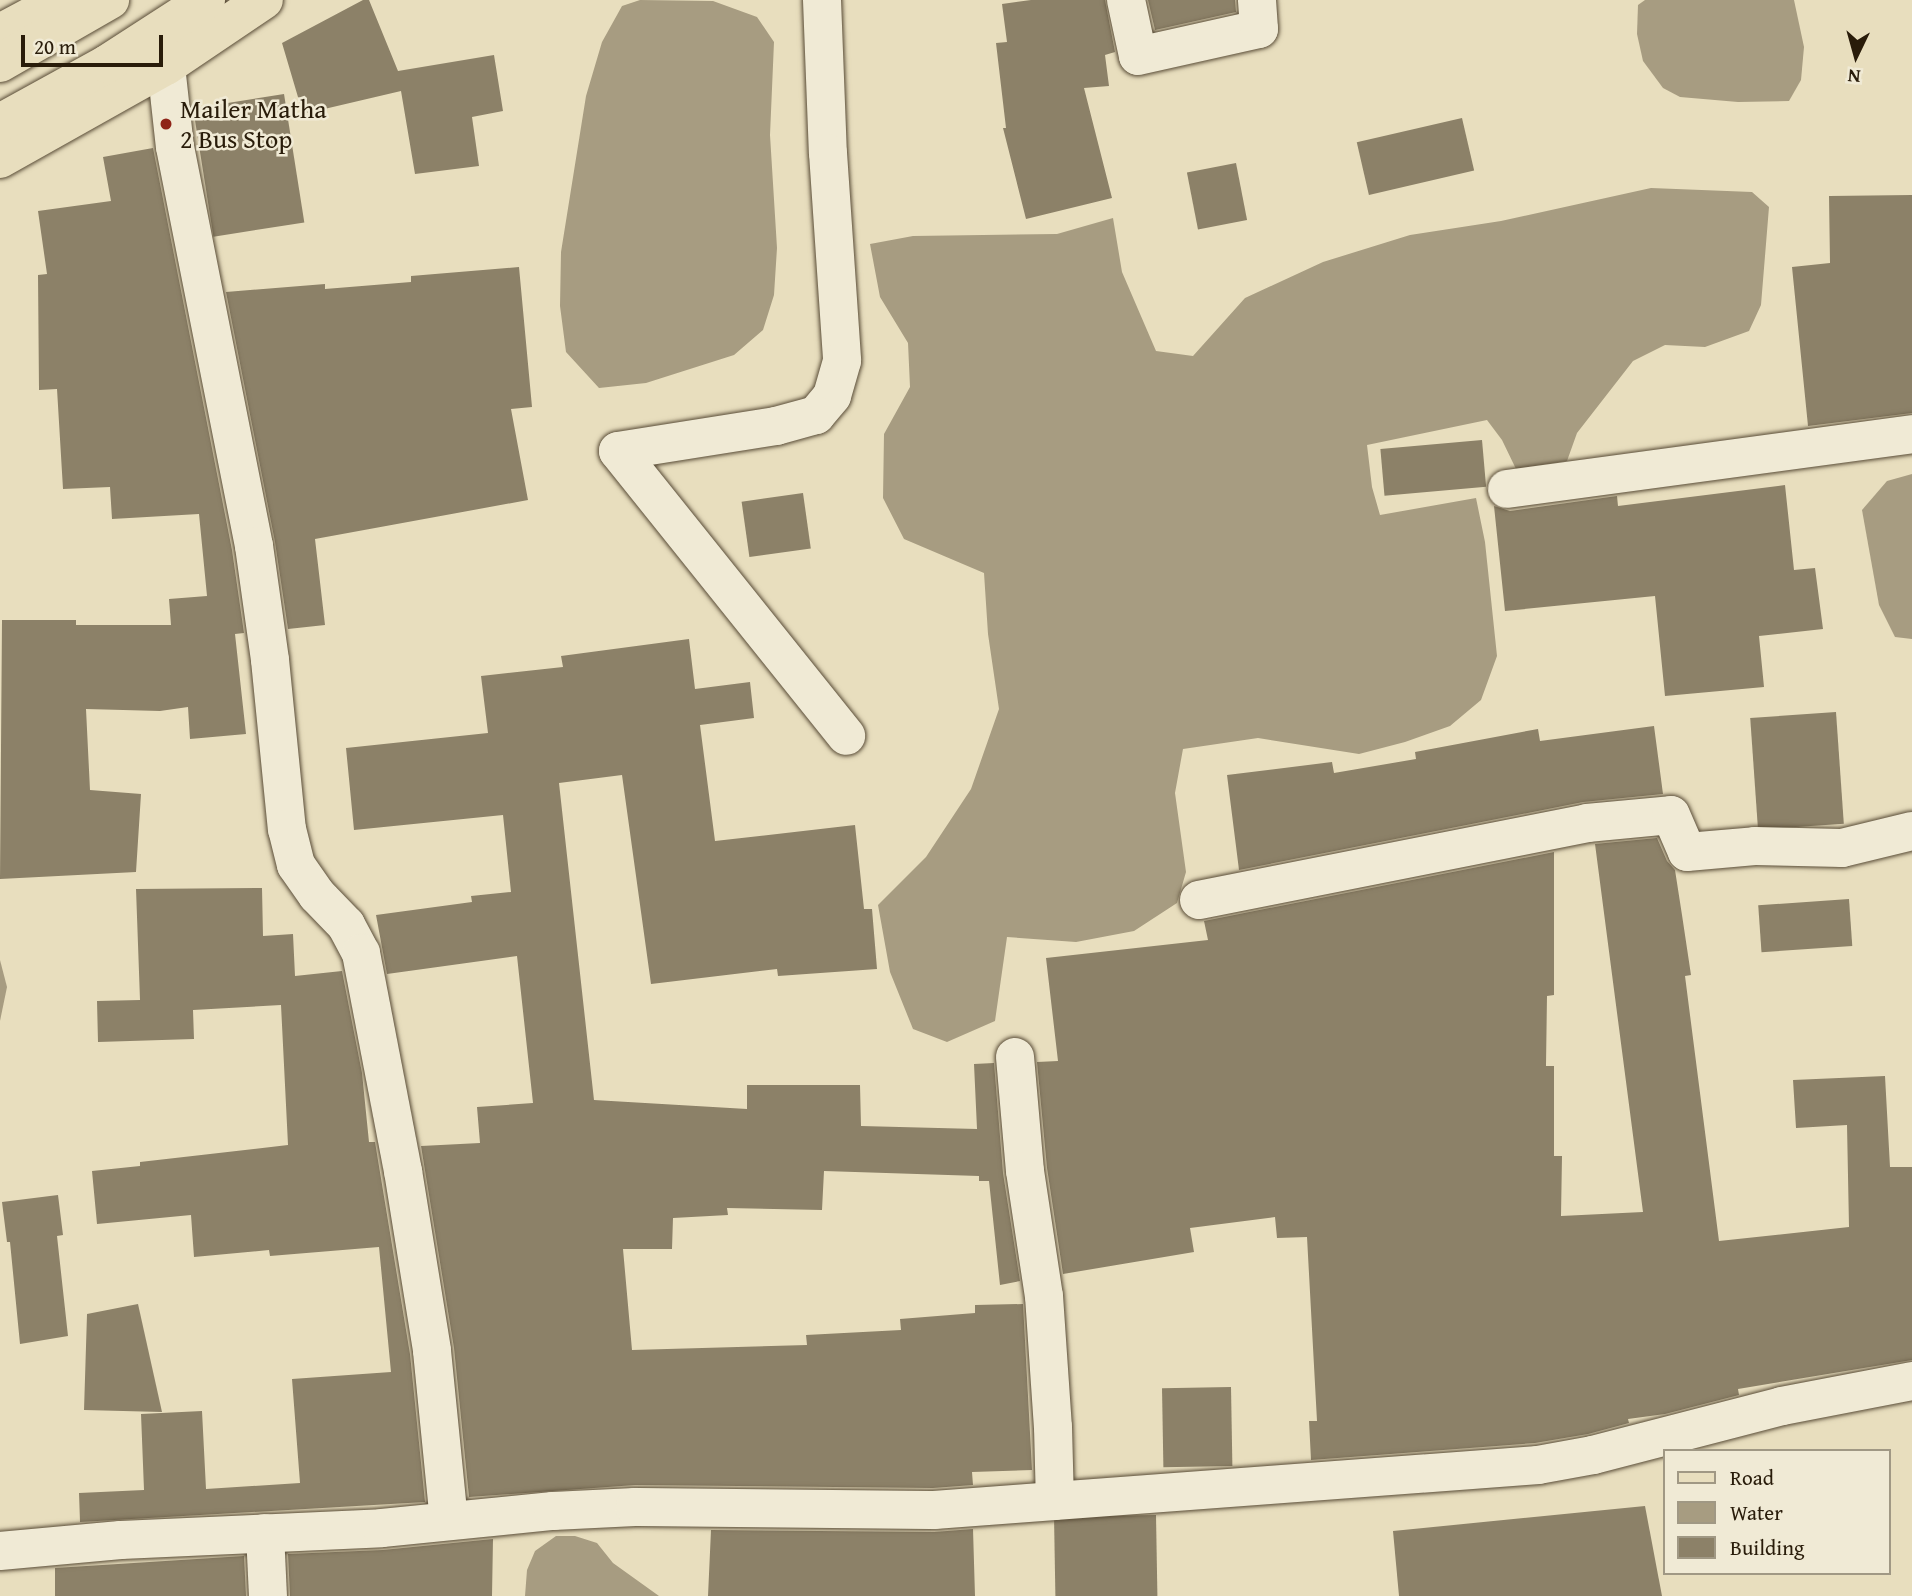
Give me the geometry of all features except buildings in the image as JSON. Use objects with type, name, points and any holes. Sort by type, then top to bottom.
[{"type":"main road","points":[[14,18],[62,0]]},
{"type":"main road","points":[[0,63],[110,0]]},
{"type":"main road","points":[[0,123],[107,64],[206,0]]},
{"type":"main road","points":[[0,159],[166,66],[264,0]]},
{"type":"street","points":[[822,0],[828,153],[842,361],[832,396],[816,415],[776,426],[618,451],[846,736]]},
{"type":"street","points":[[1126,0],[1138,55],[1259,29],[1257,0]]},
{"type":"street","points":[[166,66],[175,147],[254,546],[272,673],[286,829],[296,865],[317,895],[346,925],[361,953],[386,1094],[404,1171],[432,1351],[449,1520]]},
{"type":"street","points":[[1507,489],[1912,434]]},
{"type":"street","points":[[1199,900],[1587,824],[1671,815],[1687,852],[1755,846],[1842,848],[1912,831]]},
{"type":"street","points":[[1015,1057],[1025,1171],[1044,1296],[1055,1501]]},
{"type":"street","points":[[0,1552],[121,1540],[382,1528],[449,1520],[635,1507],[879,1511],[1055,1501],[1538,1465],[1593,1455],[1782,1406],[1912,1381]]},
{"type":"street","points":[[265,1533],[268,1596]]},
{"type":"water","points":[[640,0],[713,1],[757,17],[774,42],[770,135],[777,248],[774,295],[763,330],[734,355],[646,383],[599,388],[566,352],[560,306],[561,252],[586,96],[602,42],[622,6]]},
{"type":"water","points":[[1645,0],[1794,0],[1804,47],[1801,80],[1789,101],[1738,102],[1680,97],[1663,88],[1643,61],[1637,34],[1638,5]]},
{"type":"water","points":[[1651,188],[1752,192],[1769,207],[1761,305],[1749,331],[1705,347],[1665,345],[1633,361],[1577,433],[1567,461],[1516,469],[1502,440],[1487,420],[1367,445],[1372,487],[1380,515],[1476,498],[1485,542],[1497,656],[1481,700],[1450,726],[1359,754],[1258,738],[1183,749],[1175,793],[1186,872],[1177,903],[1134,931],[1076,942],[1007,937],[995,1021],[947,1042],[913,1029],[890,972],[878,905],[926,857],[971,789],[999,709],[988,634],[984,573],[904,539],[883,498],[884,434],[910,387],[908,343],[880,297],[870,244],[913,236],[1057,234],[1113,218],[1122,272],[1156,351],[1193,356],[1245,298],[1323,262],[1410,235],[1501,221]]},
{"type":"water","points":[[1912,474],[1912,639],[1895,637],[1879,605],[1862,510],[1887,481]]},
{"type":"water","points":[[0,960],[7,987],[0,1021]]},
{"type":"water","points":[[556,1536],[575,1536],[597,1543],[613,1563],[659,1596],[525,1596],[527,1570],[535,1551]]},
{"type":"place","name":"Mailer Matha 2 Bus Stop","points":[[166,124]]}]
